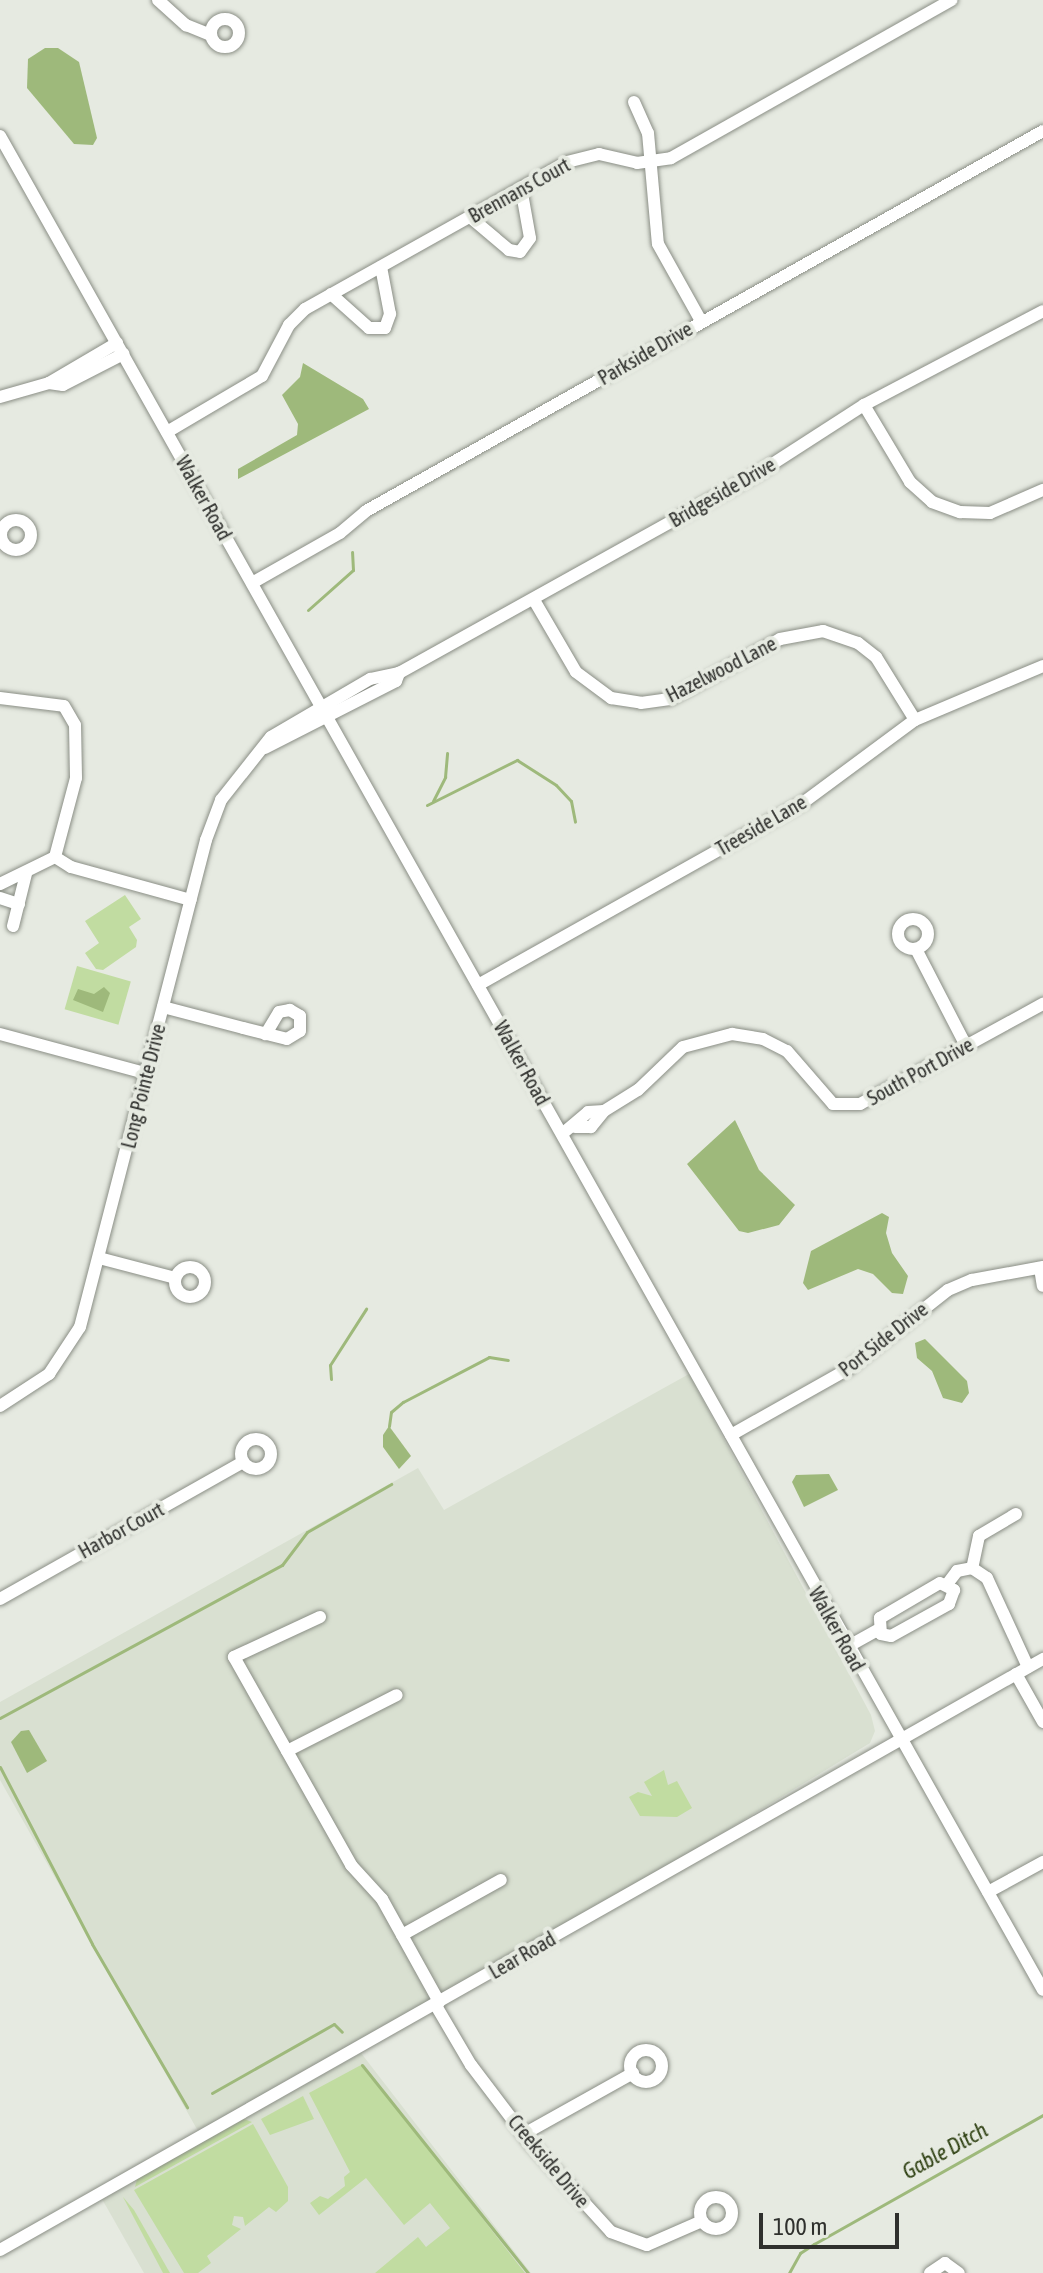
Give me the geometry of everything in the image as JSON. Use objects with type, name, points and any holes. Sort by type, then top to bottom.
[{"type":"street","points":[[158,0],[186,25],[211,35]]},
{"type":"street","name":"Brennans Court","points":[[167,432],[262,376],[297,316],[521,188],[586,156],[651,163],[671,158],[951,0]]},
{"type":"street","points":[[634,102],[648,133],[658,244],[701,321]]},
{"type":"street","name":"Parkside Drive","points":[[252,583],[340,533],[366,511],[1043,131]]},
{"type":"street","name":"Walker Road","points":[[0,136],[731,1435],[847,1647],[1043,1990]]},
{"type":"street","points":[[470,217],[509,250],[520,252],[530,238],[521,188]]},
{"type":"street","points":[[331,294],[369,328],[385,328],[390,314],[381,267]]},
{"type":"street","name":"Bridgeside Drive","points":[[325,712],[376,676],[399,673],[534,600],[760,472],[864,405],[1043,311]]},
{"type":"street","points":[[0,397],[49,383],[120,348]]},
{"type":"street","points":[[864,405],[910,482],[932,502],[960,512],[990,513],[1043,490]]},
{"type":"street","name":"Hazelwood Lane","points":[[534,600],[576,672],[611,698],[641,703],[670,699],[780,639],[823,631],[845,636],[876,657],[915,720]]},
{"type":"street","name":"Treeside Lane","points":[[478,985],[804,802],[915,720],[1043,666]]},
{"type":"street","points":[[0,698],[60,705],[75,725],[76,778],[55,857],[26,874],[0,884]]},
{"type":"street","name":"Long Pointe Drive","points":[[0,1406],[41,1381],[64,1357],[80,1327],[191,900],[221,800],[271,737],[325,712]]},
{"type":"street","points":[[55,857],[71,867],[191,900]]},
{"type":"street","points":[[13,926],[26,874]]},
{"type":"street","points":[[0,898],[19,904]]},
{"type":"street","points":[[916,949],[966,1046]]},
{"type":"street","name":"South Port Drive","points":[[562,1134],[575,1127],[591,1127],[604,1111],[638,1090],[678,1050],[710,1037],[739,1034],[780,1047],[806,1068],[824,1097],[843,1106],[865,1102],[1043,1004]]},
{"type":"street","points":[[163,1007],[266,1034]]},
{"type":"street","points":[[0,1034],[145,1073]]},
{"type":"street","points":[[99,1258],[175,1278]]},
{"type":"street","points":[[1042,1268],[1043,1286]]},
{"type":"street","name":"Port Side Drive","points":[[731,1435],[848,1369],[948,1290],[972,1280],[1042,1268]]},
{"type":"street","name":"Harbor Court","points":[[0,1599],[243,1462]]},
{"type":"street","points":[[972,1568],[979,1536],[1016,1514]]},
{"type":"street","points":[[878,1630],[880,1618],[948,1583],[957,1571],[972,1568],[987,1578],[1043,1722]]},
{"type":"street","points":[[878,1630],[891,1636],[949,1604],[955,1594],[948,1583]]},
{"type":"street","name":"Creekside Drive","points":[[320,1617],[234,1657],[351,1865],[382,1899],[471,2065],[574,2195],[626,2242],[655,2244],[702,2221]]},
{"type":"street","points":[[847,1647],[878,1630]]},
{"type":"street","name":"Lear Road","points":[[0,2250],[1043,1659]]},
{"type":"street","points":[[287,1751],[397,1695]]},
{"type":"street","points":[[988,1892],[1043,1862]]},
{"type":"street","points":[[402,1935],[501,1880]]},
{"type":"street","points":[[524,2134],[633,2073]]},
{"type":"street","points":[[930,2273],[945,2263],[959,2273]]},
{"type":"shaded area","points":[[45,48],[58,48],[79,62],[97,138],[93,145],[74,144],[27,88],[28,59]]},
{"type":"shaded area","points":[[303,363],[363,399],[369,409],[238,479],[238,469],[297,435],[298,424],[282,395],[300,377]]},
{"type":"shaded area","points":[[125,895],[141,919],[129,927],[137,940],[136,947],[103,970],[96,969],[85,953],[99,943],[85,921]]},
{"type":"shaded area","points":[[77,966],[131,981],[118,1025],[65,1009]]},
{"type":"shaded area","points":[[104,987],[110,993],[103,1012],[73,1000],[78,989],[94,994]]},
{"type":"shaded area","points":[[735,1120],[759,1170],[795,1205],[779,1225],[748,1233],[739,1231],[687,1164]]},
{"type":"shaded area","points":[[882,1213],[889,1217],[886,1233],[892,1253],[908,1276],[903,1294],[892,1293],[873,1274],[858,1269],[808,1290],[803,1283],[811,1251]]},
{"type":"shaded area","points":[[925,1339],[967,1381],[969,1393],[962,1403],[943,1398],[932,1371],[917,1358],[915,1343]]},
{"type":"shaded area","points":[[689,1374],[871,1715],[875,1731],[870,1743],[668,1866],[198,2131],[0,1780],[0,1702],[418,1468],[444,1510]]},
{"type":"shaded area","points":[[389,1426],[411,1456],[399,1469],[383,1447],[383,1435]]},
{"type":"shaded area","points":[[829,1474],[838,1490],[804,1507],[792,1482],[796,1475]]},
{"type":"shaded area","points":[[29,1730],[47,1761],[27,1773],[11,1742],[21,1731]]},
{"type":"shaded area","points":[[664,1770],[668,1785],[677,1781],[692,1808],[677,1817],[640,1816],[629,1797],[638,1792],[652,1796],[644,1782]]},
{"type":"shaded area","points":[[361,2053],[531,2273],[144,2273],[102,2199]]},
{"type":"shaded area","points":[[361,2065],[525,2273],[375,2273],[418,2237],[426,2247],[450,2228],[430,2203],[404,2225],[366,2178],[319,2215],[310,2203],[320,2196],[328,2199],[345,2186],[344,2177],[350,2172],[309,2093]]},
{"type":"shaded area","points":[[303,2096],[314,2119],[270,2135],[261,2119]]},
{"type":"shaded area","points":[[244,2119],[252,2122],[135,2187],[137,2179]]},
{"type":"shaded area","points":[[253,2124],[288,2187],[288,2201],[276,2212],[269,2207],[245,2226],[243,2217],[234,2216],[232,2225],[241,2229],[207,2256],[211,2263],[198,2273],[184,2273],[134,2190]]},
{"type":"shaded area","points":[[123,2197],[134,2210],[170,2273],[163,2273]]},
{"type":"waterway","points":[[308,610],[353,570],[352,552]]},
{"type":"waterway","points":[[433,801],[445,777],[447,753]]},
{"type":"waterway","points":[[427,805],[517,760],[556,785],[571,801],[575,822]]},
{"type":"waterway","points":[[331,1379],[330,1365],[366,1309]]},
{"type":"waterway","points":[[389,1426],[391,1412],[403,1402],[489,1357],[508,1360]]},
{"type":"waterway","points":[[0,1718],[282,1565],[307,1532],[391,1484]]},
{"type":"waterway","points":[[0,1767],[92,1944],[187,2107]]},
{"type":"waterway","points":[[212,2093],[334,2024],[342,2032]]},
{"type":"waterway","points":[[362,2065],[528,2273]]},
{"type":"waterway","name":"Gable Ditch","points":[[789,2273],[800,2253],[814,2244],[1043,2115]]}]
